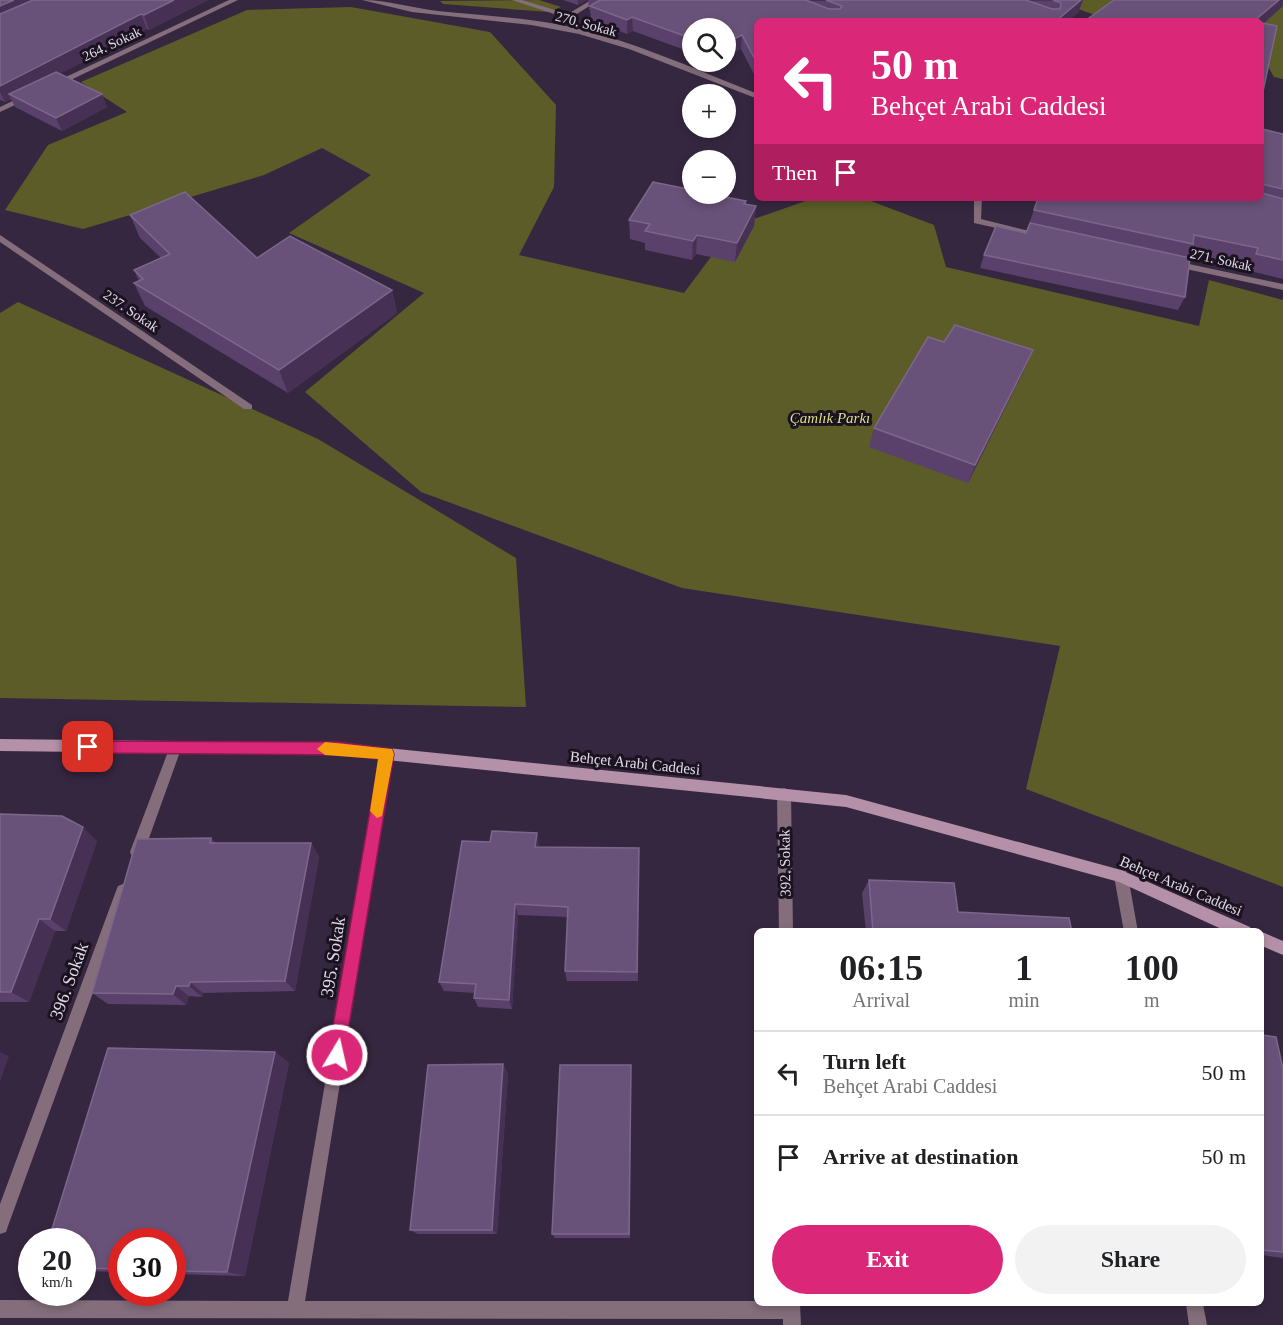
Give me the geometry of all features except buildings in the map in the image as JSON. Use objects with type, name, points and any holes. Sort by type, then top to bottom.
[{"type":"main road","name":"Behçet Arabi Caddesi","points":[[0,745],[175,749],[338,749],[846,801],[1121,876],[1236,928]]},
{"type":"main road","points":[[1264,940],[1283,948]]},
{"type":"street","name":"264. Sokak","points":[[43,90],[235,0]]},
{"type":"street","name":"270. Sokak","points":[[365,0],[398,9],[553,26],[591,34],[754,95]]},
{"type":"street","points":[[398,9],[414,0]]},
{"type":"street","points":[[515,0],[570,17]]},
{"type":"street","points":[[553,26],[596,0]]},
{"type":"street","points":[[0,110],[32,95]]},
{"type":"street","points":[[978,201],[977,221],[1056,238]]},
{"type":"street","name":"237. Sokak","points":[[0,238],[248,407]]},
{"type":"street","name":"271. Sokak","points":[[1170,263],[1283,287]]},
{"type":"street","name":"396. Sokak","points":[[0,1226],[175,749]]},
{"type":"street","name":"395. Sokak","points":[[295,1309],[387,754]]},
{"type":"street","name":"392. Sokak","points":[[784,794],[786,928]]},
{"type":"street","points":[[1121,876],[1130,928]]},
{"type":"street","points":[[1195,1306],[1198,1325]]},
{"type":"street","points":[[0,1309],[792,1313]]},
{"type":"green space","points":[[539,0],[561,7],[548,12],[443,4],[440,1]]},
{"type":"green space","points":[[1053,0],[1283,0],[1283,79],[1274,77],[1264,60],[1264,18],[1110,18]]},
{"type":"green space","name":"Çamlık Parkı","points":[[351,7],[490,32],[556,105],[554,187],[519,255],[684,293],[734,226],[805,201],[871,201],[934,225],[946,267],[1199,326],[1209,280],[1283,300],[1283,887],[1026,789],[1060,646],[682,588],[421,492],[305,392],[424,293],[289,233],[371,175],[322,148],[264,175],[83,229],[5,210],[48,145],[127,112],[81,82],[247,10]]},
{"type":"green space","points":[[18,302],[318,439],[516,558],[526,707],[0,698],[0,313]]},
{"type":"slow traffic","points":[[325,749],[387,754],[377,811]]},
{"type":"route","points":[[88,747],[338,749],[387,754],[337,1055]]}]
